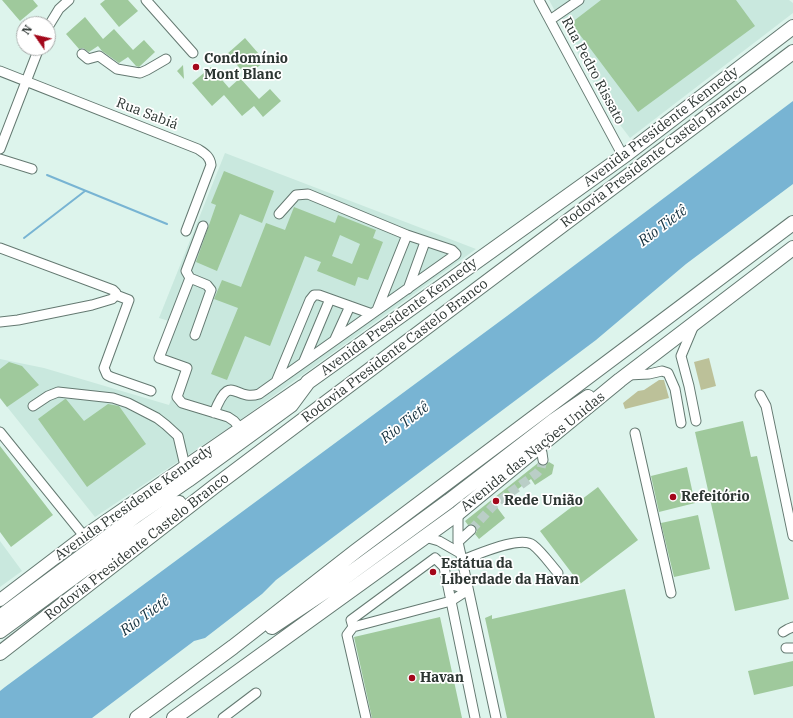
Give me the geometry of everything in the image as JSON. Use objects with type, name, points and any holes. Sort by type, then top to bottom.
[{"type":"highway","name":"Avenida Presidente Kennedy","points":[[308,382],[623,156],[793,27]]},
{"type":"highway","name":"Rodovia Presidente Castelo Branco","points":[[0,653],[215,486],[793,52]]},
{"type":"highway","points":[[137,718],[233,647],[356,551],[793,223]]},
{"type":"highway","name":"Avenida das Nações Unidas","points":[[174,718],[541,454],[623,378],[793,248]]},
{"type":"highway","points":[[233,647],[259,636],[326,591],[449,501],[569,409],[623,378]]},
{"type":"highway","points":[[0,617],[125,524],[291,405],[308,382]]},
{"type":"highway","points":[[0,631],[86,568],[185,499],[215,486]]},
{"type":"main road","name":"Avenida Presidente Kennedy","points":[[0,600],[84,536],[308,382]]},
{"type":"street","points":[[55,16],[59,9],[69,0]]},
{"type":"street","points":[[146,0],[193,52]]},
{"type":"street","name":"Rua Pedro Rissato","points":[[539,0],[623,156]]},
{"type":"street","points":[[550,20],[579,0]]},
{"type":"street","points":[[82,54],[88,59],[99,56],[116,69],[140,72],[147,70],[166,59]]},
{"type":"street","points":[[0,149],[36,56]]},
{"type":"street","name":"Rua Sabiá","points":[[0,70],[195,148],[207,155],[210,159],[211,165],[186,231]]},
{"type":"street","points":[[0,159],[32,169]]},
{"type":"street","points":[[214,413],[219,401],[226,391],[231,390],[255,395],[259,394],[455,255],[455,252],[452,250],[407,235],[308,194],[296,195],[279,214]]},
{"type":"street","points":[[195,335],[211,290],[207,285],[190,278],[186,271],[202,226]]},
{"type":"street","points":[[375,312],[407,235]]},
{"type":"street","points":[[408,289],[426,242]]},
{"type":"street","points":[[0,248],[114,292],[129,300],[104,368],[105,372],[111,377],[151,391]]},
{"type":"street","points":[[190,278],[158,358],[187,368],[177,397],[180,401],[184,404],[232,419],[241,429]]},
{"type":"street","points":[[0,322],[18,320],[92,305],[112,299],[114,292]]},
{"type":"street","points":[[276,382],[310,300],[314,295],[320,295],[350,306],[375,312]]},
{"type":"street","points":[[303,362],[330,299]]},
{"type":"street","points":[[335,339],[350,306]]},
{"type":"street","points":[[695,323],[682,354],[682,359],[696,421]]},
{"type":"street","points":[[669,375],[684,370]]},
{"type":"street","points":[[623,378],[662,371],[668,373],[675,389],[681,423]]},
{"type":"street","points":[[33,406],[51,394],[58,392],[113,398],[128,403],[157,418],[178,436],[185,466]]},
{"type":"street","points":[[760,395],[766,406],[793,536]]},
{"type":"street","points":[[0,432],[84,536]]},
{"type":"street","points":[[636,433],[671,592]]},
{"type":"street","points":[[458,514],[458,542],[496,718]]},
{"type":"street","points":[[458,542],[471,530]]},
{"type":"street","points":[[425,537],[440,541],[461,557]]},
{"type":"street","points":[[461,557],[511,544],[526,542],[533,545],[558,573]]},
{"type":"street","points":[[353,627],[351,620],[435,558],[444,568],[475,718]]},
{"type":"street","points":[[447,583],[468,590]]},
{"type":"street","points":[[366,718],[347,635],[353,627],[451,601],[468,590]]},
{"type":"street","points":[[783,632],[788,628],[793,627]]},
{"type":"street","points":[[223,718],[256,693]]},
{"type":"shaded area","points":[[549,0],[789,0],[793,3],[793,13],[630,138],[608,109]]},
{"type":"shaded area","points":[[225,153],[476,249],[236,423],[95,517],[0,398],[0,359],[44,368],[169,405],[182,372],[153,361],[169,321],[159,318]]},
{"type":"shaded area","points":[[0,541],[22,571],[0,587]]},
{"type":"green space","points":[[709,358],[716,386],[701,390],[694,362]]},
{"type":"green space","points":[[659,380],[664,380],[669,398],[625,409],[623,403],[638,391],[644,390]]},
{"type":"water","name":"Rio Tietê","points":[[793,101],[793,184],[686,264],[596,340],[276,580],[262,594],[205,638],[194,641],[92,718],[0,718],[0,691],[5,687],[507,316]]},
{"type":"building","points":[[2,0],[33,0],[38,6],[26,16],[16,16]]},
{"type":"building","points":[[105,0],[128,0],[138,11],[119,27],[100,4]]},
{"type":"building","points":[[601,0],[736,0],[755,26],[638,112],[571,23]]},
{"type":"building","points":[[85,17],[103,39],[114,29],[133,50],[144,40],[155,52],[139,67],[136,66],[128,57],[119,63],[102,51],[98,46],[89,52],[83,48],[79,49],[66,34]]},
{"type":"building","points":[[245,38],[265,61],[247,76],[227,54]]},
{"type":"building","points":[[183,65],[184,79],[177,71]]},
{"type":"building","points":[[211,67],[229,88],[240,78],[259,99],[270,89],[281,101],[263,117],[254,106],[242,116],[224,95],[212,106],[192,83]]},
{"type":"building","points":[[224,171],[274,191],[262,223],[240,214],[217,271],[196,262],[216,205],[211,203]]},
{"type":"building","points":[[294,207],[335,223],[338,215],[376,230],[373,238],[383,242],[368,280],[358,277],[355,286],[317,271],[321,262],[305,256],[270,346],[245,336],[227,380],[211,374],[238,308],[214,299],[222,280],[241,287],[266,223],[285,230]],"holes":[[[340,235],[360,244],[352,264],[332,256]]]},
{"type":"building","points":[[9,362],[22,366],[39,385],[7,407],[0,398],[0,369]]},
{"type":"building","points":[[65,399],[84,421],[108,404],[119,406],[146,444],[87,487],[38,419]]},
{"type":"building","points":[[743,421],[751,457],[757,456],[789,599],[735,611],[695,432]]},
{"type":"building","points":[[0,446],[53,515],[11,547],[0,532]]},
{"type":"building","name":"Rede União","points":[[549,462],[554,465],[552,474],[535,485],[531,479],[496,506],[505,518],[479,539],[475,534],[477,531],[476,526],[472,524],[468,525],[465,521],[538,463],[543,466]]},
{"type":"building","points":[[687,467],[695,503],[659,512],[651,476]]},
{"type":"building","points":[[598,487],[638,540],[580,584],[540,531]]},
{"type":"building","points":[[698,515],[710,569],[674,577],[661,523]]},
{"type":"building","points":[[625,589],[655,718],[507,718],[485,618],[492,615],[492,619]]},
{"type":"building","points":[[440,617],[462,718],[372,718],[354,637]]},
{"type":"building","points":[[793,661],[793,686],[754,695],[748,671]]},
{"type":"waterway","points":[[47,175],[167,224]]},
{"type":"waterway","points":[[24,238],[85,191]]},
{"type":"tunnel","points":[[471,530],[495,504],[537,473],[541,468],[543,460]]},
{"type":"place","name":"Condomínio Mont Blanc","points":[[196,67]]},
{"type":"place","name":"Refeitório","points":[[673,497]]},
{"type":"place","name":"Rede União","points":[[496,501]]},
{"type":"place","name":"Estátua da Liberdade da Havan","points":[[433,572]]},
{"type":"place","name":"Havan","points":[[412,678]]}]
